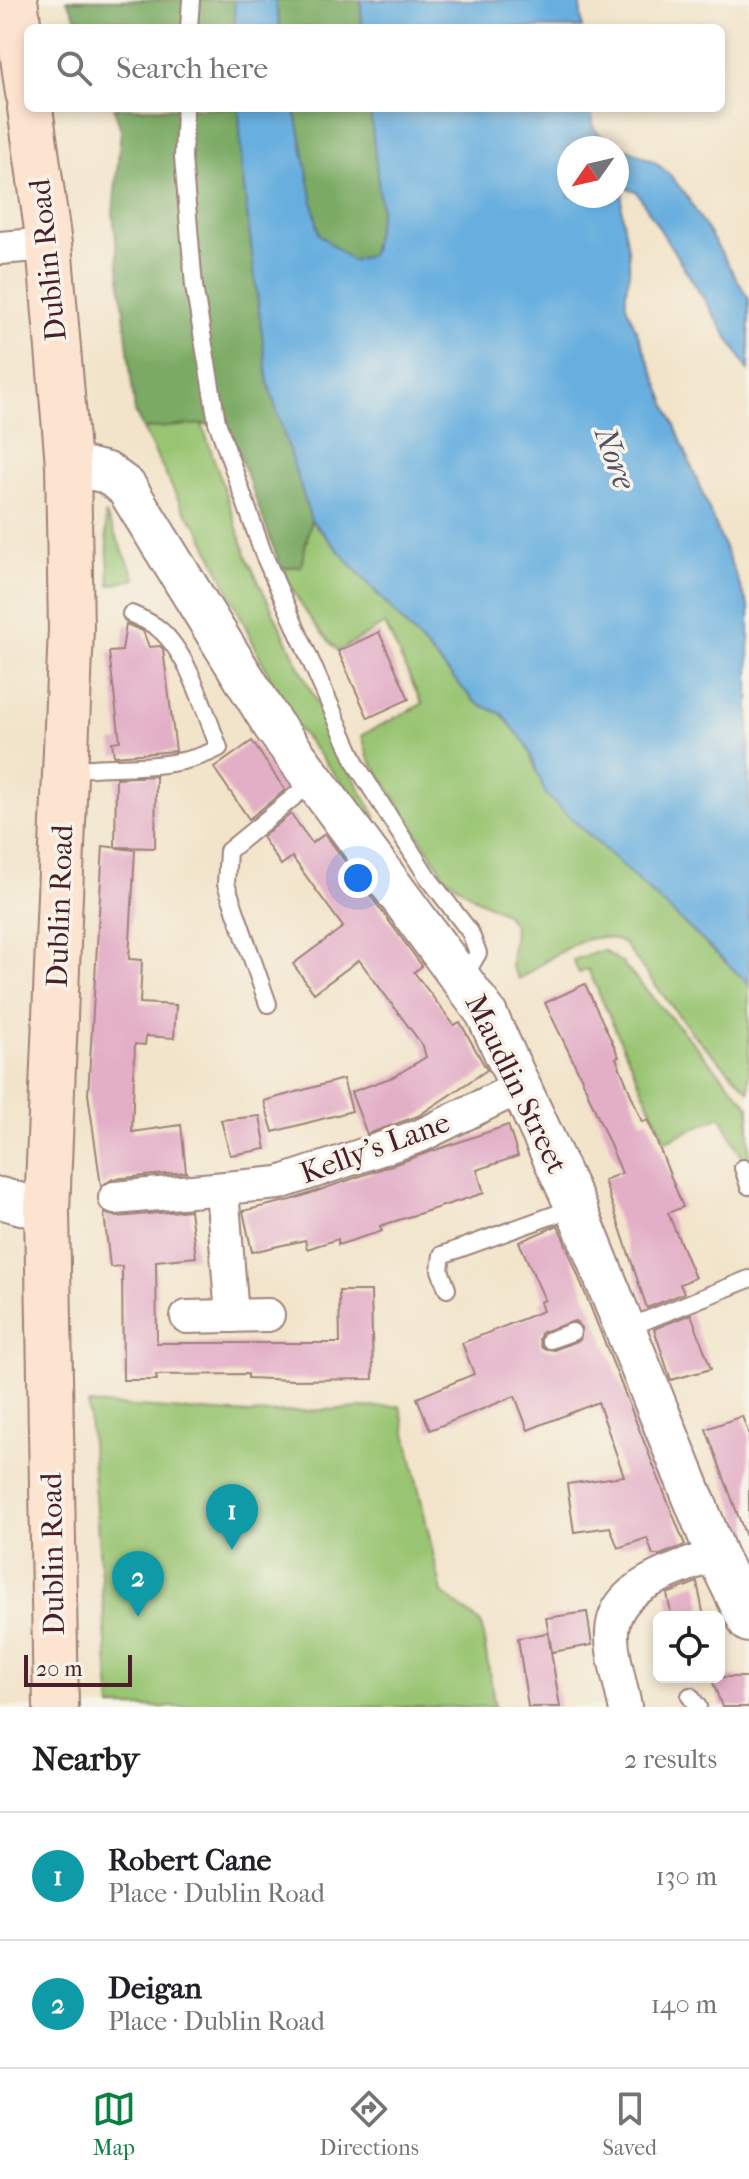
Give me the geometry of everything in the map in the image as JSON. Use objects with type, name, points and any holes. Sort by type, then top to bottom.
[{"type":"main road","points":[[15,0],[24,64]]},
{"type":"main road","name":"Dublin Road","points":[[31,112],[49,244],[68,464],[71,629],[47,1211],[56,1707]]},
{"type":"street","points":[[0,248],[49,244]]},
{"type":"street","name":"Maudlin Street","points":[[68,464],[107,473],[126,487],[273,725],[312,782],[486,1013],[576,1207],[617,1320],[716,1554],[749,1622]]},
{"type":"street","name":"Kelly's Lane","points":[[115,1198],[279,1183],[422,1135],[522,1086]]},
{"type":"street","points":[[222,1190],[232,1316]]},
{"type":"street","points":[[0,1198],[47,1211]]},
{"type":"street","points":[[187,1317],[268,1315]]},
{"type":"street","points":[[625,1707],[612,1634],[616,1609],[634,1590],[716,1554]]},
{"type":"lane","points":[[189,24],[191,0]]},
{"type":"lane","points":[[185,112],[183,158],[194,286],[217,422],[263,553],[357,766],[427,876],[470,932],[478,953],[463,979]]},
{"type":"lane","points":[[66,770],[108,765],[177,764],[197,760],[219,748],[194,683],[168,638],[157,627],[131,614]]},
{"type":"lane","points":[[268,1004],[226,884],[228,851],[312,782]]},
{"type":"lane","points":[[743,1168],[749,1186]]},
{"type":"lane","points":[[447,1289],[440,1270],[442,1255],[576,1207]]},
{"type":"lane","points":[[617,1320],[749,1279]]},
{"type":"lane","points":[[550,1340],[572,1332]]},
{"type":"green space","points":[[67,0],[234,0],[235,24],[80,24]]},
{"type":"green space","points":[[275,0],[361,0],[362,24],[279,24]]},
{"type":"green space","points":[[115,112],[239,112],[242,172],[268,382],[311,520],[301,566],[281,568],[230,429],[202,424],[143,429],[135,412],[113,213],[121,130]]},
{"type":"green space","points":[[296,112],[370,112],[381,208],[371,255],[352,261],[319,235]]},
{"type":"green space","points":[[202,424],[248,560],[349,769],[376,817],[374,823],[288,716],[201,532],[182,507],[143,429]]},
{"type":"green space","points":[[105,513],[136,579],[110,585]]},
{"type":"green space","points":[[311,520],[476,703],[502,714],[527,745],[546,795],[749,984],[749,1091],[693,1034],[624,944],[611,938],[584,940],[519,979],[511,966],[514,926],[505,913],[473,897],[445,876],[368,757],[362,735],[422,704],[385,624],[338,651],[306,612],[282,568],[301,566]]},
{"type":"green space","points":[[603,950],[622,963],[749,1106],[749,1171],[721,1116],[666,1141],[588,969],[579,973],[573,960]]},
{"type":"green space","points":[[88,1404],[249,1414],[400,1406],[442,1593],[481,1623],[495,1707],[111,1707]]},
{"type":"water","points":[[234,0],[275,0],[279,24],[235,24]]},
{"type":"water","points":[[361,0],[580,0],[582,24],[362,24]]},
{"type":"water","name":"Nore","points":[[239,112],[296,112],[319,234],[352,261],[371,255],[381,208],[370,112],[592,112],[594,129],[602,136],[557,136],[557,208],[622,208],[629,261],[626,305],[749,608],[749,984],[546,795],[527,745],[502,714],[476,703],[311,520],[268,382],[242,172]]},
{"type":"water","points":[[629,150],[655,162],[670,175],[686,195],[749,299],[749,371],[636,191],[629,189]]},
{"type":"building","points":[[126,624],[143,631],[149,647],[160,646],[163,649],[176,751],[114,756],[112,742],[120,741],[109,652],[122,651]]},
{"type":"building","points":[[379,632],[409,699],[368,718],[338,651]]},
{"type":"building","points":[[252,741],[285,790],[249,819],[214,768]]},
{"type":"building","points":[[156,776],[155,848],[115,847],[116,778]]},
{"type":"building","points":[[291,814],[312,843],[325,834],[422,966],[414,972],[454,1025],[460,1022],[487,1070],[418,1116],[367,1134],[351,1092],[393,1077],[426,1057],[423,1046],[359,960],[314,993],[293,964],[343,927],[292,857],[281,865],[262,837]]},
{"type":"building","points":[[103,846],[135,850],[129,959],[142,960],[140,1003],[176,1005],[174,1038],[146,1036],[145,1045],[135,1044],[132,1132],[181,1125],[186,1172],[113,1179],[101,1186],[88,1094]]},
{"type":"building","points":[[585,984],[619,1057],[616,1058],[642,1122],[648,1120],[683,1207],[668,1213],[695,1278],[680,1284],[684,1293],[647,1308],[604,1180],[622,1173],[545,1003]]},
{"type":"building","points":[[343,1079],[352,1111],[273,1132],[264,1101]]},
{"type":"building","points":[[260,1116],[266,1149],[230,1155],[221,1120]]},
{"type":"building","points":[[508,1125],[518,1156],[477,1170],[484,1193],[380,1226],[382,1231],[338,1245],[338,1239],[307,1249],[305,1240],[252,1252],[243,1211],[291,1200]]},
{"type":"building","points":[[190,1210],[196,1257],[156,1261],[157,1343],[340,1343],[339,1291],[371,1291],[373,1379],[293,1380],[248,1378],[248,1374],[156,1375],[157,1380],[123,1380],[122,1266],[110,1267],[104,1213],[117,1217]]},
{"type":"building","points":[[558,1225],[685,1545],[653,1555],[647,1538],[618,1548],[610,1527],[574,1532],[567,1484],[624,1476],[598,1402],[528,1430],[515,1396],[430,1430],[417,1398],[474,1374],[462,1343],[543,1311],[540,1302],[545,1300],[519,1242]],"holes":[[[575,1321],[582,1329],[580,1340],[554,1350],[542,1348],[539,1339],[542,1332]]]},
{"type":"building","points":[[691,1314],[711,1369],[671,1380],[654,1329]]},
{"type":"building","points":[[742,1416],[749,1435],[749,1536],[746,1537],[706,1429]]},
{"type":"building","points":[[697,1582],[703,1611],[671,1611],[667,1594]]},
{"type":"building","points":[[587,1612],[592,1645],[552,1652],[546,1618]]},
{"type":"building","points":[[548,1633],[560,1707],[528,1707],[518,1638]]},
{"type":"building","points":[[725,1677],[749,1677],[749,1707],[722,1707],[713,1683],[725,1683]]},
{"type":"place","name":"Robert Cane","points":[[232,1550]]},
{"type":"place","name":"Deigan","points":[[138,1617]]}]
